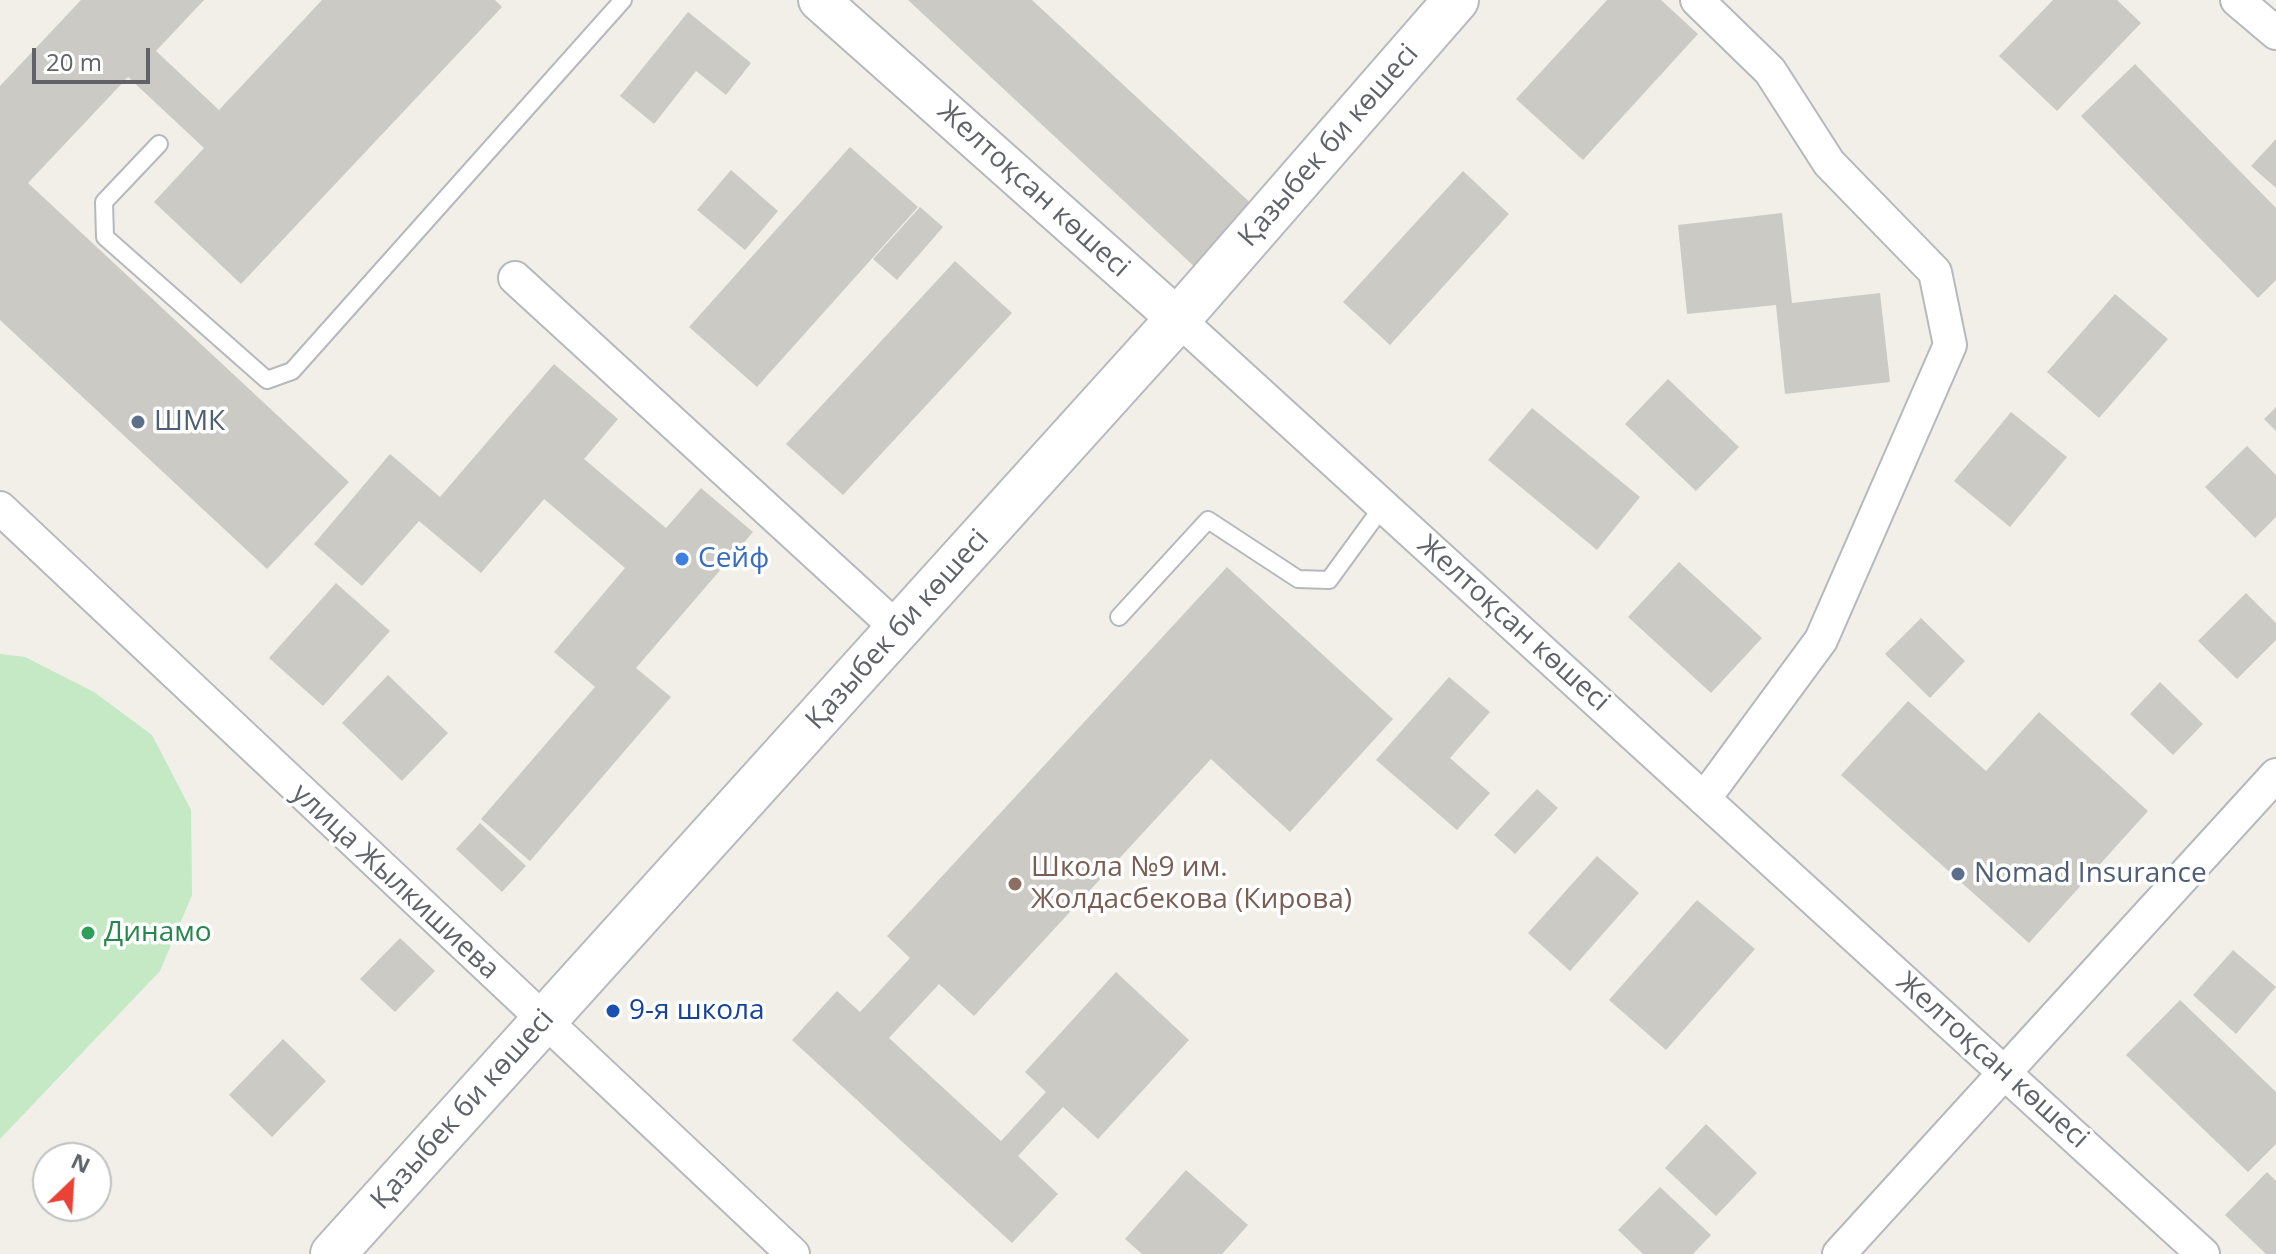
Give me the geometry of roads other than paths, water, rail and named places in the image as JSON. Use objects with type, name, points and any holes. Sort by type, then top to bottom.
[{"type":"main road","name":"Қазыбек би көшесі","points":[[333,1254],[1178,319],[1456,0]]},
{"type":"street","name":"Желтоқсан көшесі","points":[[819,0],[1178,319],[2203,1254]]},
{"type":"street","points":[[1697,0],[1770,71],[1829,163],[1935,272],[1950,345],[1821,640],[1704,799]]},
{"type":"street","points":[[2237,0],[2276,33]]},
{"type":"street","points":[[515,278],[899,630]]},
{"type":"street","name":"улица Жылкишиева","points":[[0,508],[793,1254]]},
{"type":"street","points":[[1839,1254],[2276,775]]},
{"type":"lane","points":[[159,144],[104,202],[105,237],[267,380],[292,371],[623,0]]},
{"type":"lane","points":[[1119,617],[1208,520],[1298,579],[1329,580],[1383,506]]},
{"type":"place","name":"ШМК","points":[[138,422]]},
{"type":"place","name":"Сейф","points":[[682,559]]},
{"type":"place","name":"Nomad Insurance","points":[[1958,874]]},
{"type":"place","name":"Школа №9 им. Жолдасбекова (Кирова)","points":[[1015,884]]},
{"type":"place","name":"Динамо","points":[[88,933]]},
{"type":"place","name":"9-я школа","points":[[613,1011]]}]
